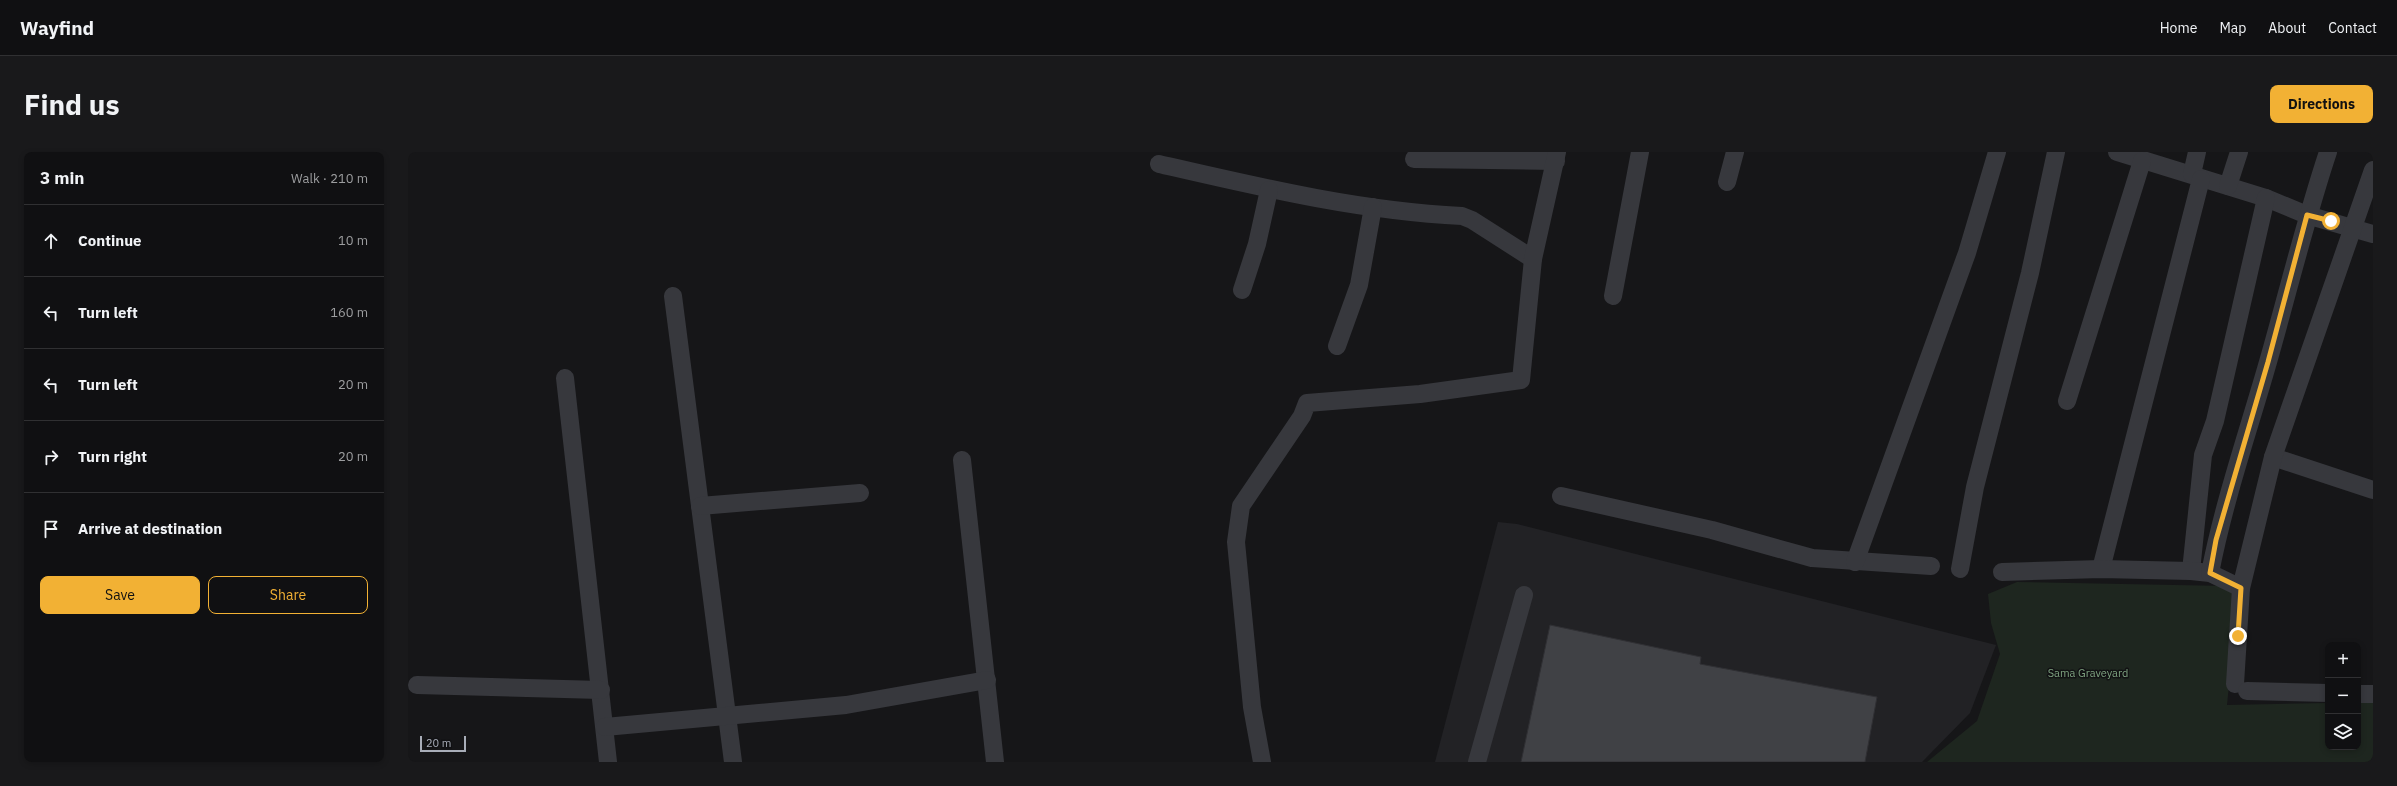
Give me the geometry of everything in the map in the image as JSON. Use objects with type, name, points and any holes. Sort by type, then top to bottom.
[{"type":"street","points":[[1612,296],[1640,152]]},
{"type":"street","points":[[1727,182],[1735,152]]},
{"type":"street","points":[[1856,562],[1967,253],[1997,152]]},
{"type":"street","points":[[1960,569],[1975,487],[2030,272],[2056,152]]},
{"type":"street","points":[[2101,569],[2196,177],[2197,152]]},
{"type":"street","points":[[2228,186],[2239,152]]},
{"type":"street","points":[[2210,573],[2216,540],[2268,362],[2307,215],[2328,152]]},
{"type":"street","points":[[1262,762],[1252,707],[1236,542],[1241,506],[1302,416],[1308,404],[1420,394],[1521,380],[1533,259],[1556,156],[1414,159]]},
{"type":"street","points":[[2067,400],[2131,156],[2266,198],[2307,215],[2354,227],[2373,234]]},
{"type":"street","points":[[1160,164],[1269,190],[1373,207],[1462,216],[1472,220],[1533,259]]},
{"type":"street","points":[[2325,693],[2241,687],[2241,588],[2273,457],[2373,170]]},
{"type":"street","points":[[1242,290],[1257,244],[1269,190]]},
{"type":"street","points":[[2191,571],[2204,455],[2216,421],[2266,198]]},
{"type":"street","points":[[1337,346],[1359,285],[1373,207]]},
{"type":"street","points":[[673,296],[733,762]]},
{"type":"street","points":[[565,378],[608,762]]},
{"type":"street","points":[[2273,457],[2373,490]]},
{"type":"street","points":[[962,460],[995,762]]},
{"type":"street","points":[[700,506],[860,493]]},
{"type":"street","points":[[1561,496],[1712,530],[1812,558],[1931,566]]},
{"type":"street","points":[[2002,572],[2101,569],[2191,571],[2210,573],[2241,588]]},
{"type":"street","points":[[1478,762],[1524,595]]},
{"type":"street","points":[[605,727],[846,705],[987,680]]},
{"type":"street","points":[[417,685],[601,690]]},
{"type":"street","points":[[2361,694],[2373,694]]},
{"type":"shaded area","points":[[1498,522],[1517,524],[1996,645],[1970,713],[1922,762],[1435,762]]},
{"type":"green space","name":"Sama Graveyard","points":[[2017,582],[2227,586],[2232,589],[2237,605],[2227,705],[2325,703],[2325,750],[2361,750],[2361,702],[2373,702],[2373,762],[1927,762],[1977,721],[2000,654],[1991,623],[1988,594]]},
{"type":"building","points":[[1550,625],[1701,657],[1700,664],[1877,697],[1865,762],[1521,762]]},
{"type":"route","points":[[2238,636],[2241,588],[2210,573],[2216,540],[2268,362],[2307,215],[2331,221]]}]
